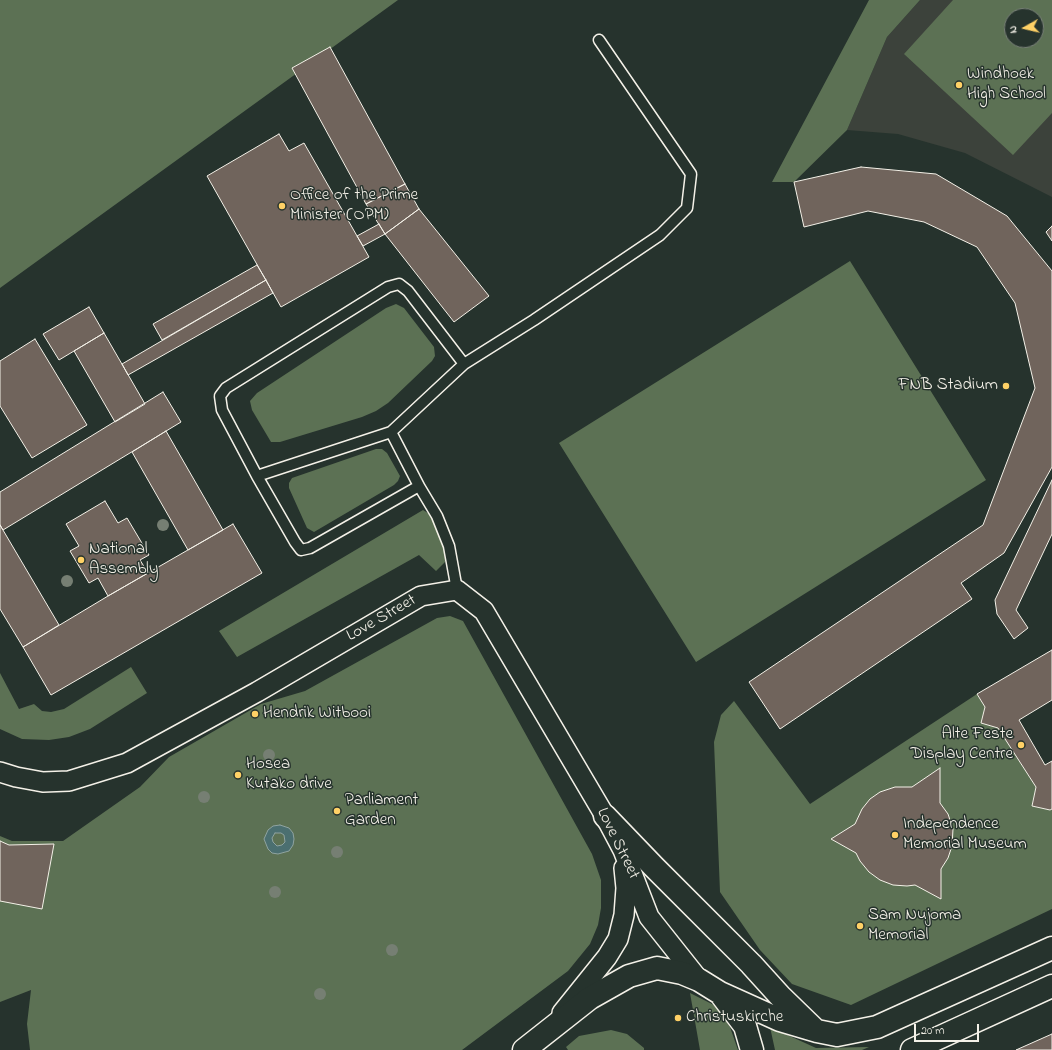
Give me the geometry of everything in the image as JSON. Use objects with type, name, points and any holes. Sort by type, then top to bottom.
[{"type":"main road","points":[[605,816],[751,964],[780,996],[817,1031]]},
{"type":"main road","points":[[532,1044],[590,998],[629,976],[657,968],[682,973],[699,980],[720,993],[780,1020],[817,1031],[838,1035],[877,1027],[1052,948]]},
{"type":"main road","points":[[912,1050],[1052,986]]},
{"type":"main road","points":[[720,993],[745,1026],[752,1050]]},
{"type":"street","name":"Love Street","points":[[0,772],[16,777],[43,782],[69,781],[127,763],[221,713],[422,596],[457,590],[484,611],[605,816],[623,850],[649,917],[699,980]]},
{"type":"street","points":[[532,1044],[553,1024],[607,957],[618,939],[624,915],[626,888],[623,850]]},
{"type":"lane","points":[[257,476],[392,432],[464,364],[534,320],[660,235],[687,208],[691,174],[599,40]]},
{"type":"lane","points":[[419,486],[310,548],[301,550],[257,476],[222,410],[220,396],[226,388],[388,287],[398,284],[408,291],[464,364]]},
{"type":"lane","points":[[392,432],[419,486],[437,516],[449,546],[457,590]]},
{"type":"shaded area","name":"Windhoek High School","points":[[920,0],[1052,0],[1052,197],[965,153],[898,134],[847,130],[887,37]]},
{"type":"green space","points":[[0,0],[398,0],[0,288]]},
{"type":"green space","points":[[869,0],[920,0],[887,37],[847,130],[794,182],[772,182]]},
{"type":"green space","points":[[953,0],[1052,0],[1052,113],[1013,155],[904,54]]},
{"type":"green space","points":[[850,261],[986,480],[696,662],[559,443]]},
{"type":"green space","points":[[396,304],[404,308],[434,347],[435,356],[432,361],[388,403],[376,411],[362,417],[280,442],[271,442],[252,410],[250,401],[257,393],[386,308]]},
{"type":"green space","points":[[376,449],[382,449],[387,453],[400,476],[398,481],[394,485],[314,532],[307,528],[289,488],[289,483],[292,478]]},
{"type":"green space","points":[[423,510],[436,518],[448,547],[445,562],[436,571],[419,555],[237,657],[219,631]]},
{"type":"green space","name":"Parliament Garden","points":[[450,616],[463,621],[592,854],[601,880],[601,908],[598,925],[590,944],[568,971],[462,1050],[30,1050],[27,1024],[31,990],[0,1002],[0,836],[12,841],[63,841],[140,787],[169,757],[261,704],[305,691],[437,618]]},
{"type":"green space","points":[[131,667],[147,693],[90,729],[69,737],[49,740],[22,739],[0,729],[0,673],[19,709],[34,704],[42,711],[51,712],[64,709]]},
{"type":"green space","points":[[977,694],[985,707],[981,723],[998,728],[1036,787],[1032,806],[1050,810],[1052,809],[1052,909],[851,1005],[792,984],[760,950],[720,892],[714,742],[721,715],[734,701],[810,804]]},
{"type":"green space","points":[[690,993],[716,1006],[730,1027],[738,1050],[700,1050]]},
{"type":"green space","points":[[770,1027],[816,1048],[869,1047],[862,1050],[775,1050]]},
{"type":"green space","points":[[611,1030],[627,1034],[644,1048],[644,1050],[568,1050],[566,1047],[579,1036]]},
{"type":"water","points":[[280,825],[289,828],[293,833],[293,845],[289,851],[278,854],[272,853],[268,849],[264,839],[268,830],[273,826]],"holes":[[[275,833],[281,833],[284,835],[285,842],[282,845],[277,846],[273,842],[272,838]]]},
{"type":"building","points":[[330,47],[405,184],[366,204],[292,68]]},
{"type":"building","name":"Office of the Prime Minister (OPM)","points":[[279,134],[289,151],[304,143],[369,257],[281,307],[207,176]]},
{"type":"building","points":[[861,167],[936,174],[1007,216],[1052,271],[1052,467],[1004,553],[961,583],[972,599],[780,729],[749,682],[983,525],[1035,388],[1015,303],[977,247],[924,222],[868,211],[804,227],[794,182]]},
{"type":"building","points":[[405,184],[419,209],[385,234],[366,204]]},
{"type":"building","points":[[419,209],[489,296],[454,322],[385,234]]},
{"type":"building","points":[[379,224],[385,234],[363,246],[357,236]]},
{"type":"building","points":[[1052,226],[1052,241],[1046,232]]},
{"type":"building","points":[[257,265],[266,280],[162,340],[153,324]]},
{"type":"building","points":[[266,280],[273,293],[128,375],[122,364]]},
{"type":"building","points":[[89,307],[104,333],[59,360],[43,334]]},
{"type":"building","points":[[104,333],[145,404],[115,422],[74,351]]},
{"type":"building","points":[[35,339],[87,425],[32,458],[0,406],[0,361]]},
{"type":"building","points":[[163,392],[181,422],[3,530],[0,525],[0,492]]},
{"type":"building","points":[[166,431],[223,530],[188,550],[132,452]]},
{"type":"building","points":[[1052,480],[1052,534],[1016,610],[1028,628],[1014,639],[997,614],[995,600]]},
{"type":"building","points":[[105,501],[118,523],[127,518],[149,555],[140,560],[148,573],[108,596],[98,578],[89,583],[70,551],[79,546],[66,524]]},
{"type":"building","points":[[233,524],[262,573],[51,695],[23,647]]},
{"type":"building","points":[[0,525],[59,625],[23,647],[0,609]]},
{"type":"building","name":"Alte Feste Display Centre","points":[[1052,650],[1052,700],[1019,720],[1045,765],[1052,761],[1052,809],[1050,810],[1032,806],[1036,787],[998,728],[981,723],[985,707],[977,694]]},
{"type":"building","name":"Independence Memorial Museum","points":[[940,768],[940,803],[948,814],[953,829],[952,846],[948,858],[941,869],[941,899],[915,885],[893,885],[880,880],[869,872],[860,861],[856,853],[831,839],[855,824],[862,809],[870,799],[880,792],[895,787],[912,787]]},
{"type":"building","points":[[0,841],[9,845],[54,844],[42,909],[0,901]]},
{"type":"building","points":[[1052,1034],[1052,1050],[1016,1050]]},
{"type":"place","name":"Windhoek High School","points":[[959,85]]},
{"type":"place","name":"Office of the Prime Minister (OPM)","points":[[282,206]]},
{"type":"place","name":"FNB Stadium","points":[[1006,386]]},
{"type":"place","name":"National Assembly","points":[[81,560]]},
{"type":"place","name":"Hendrik Witbooi","points":[[255,714]]},
{"type":"place","name":"Alte Feste Display Centre","points":[[1021,745]]},
{"type":"place","name":"Hosea Kutako drive","points":[[238,775]]},
{"type":"place","name":"Parliament Garden","points":[[337,811]]},
{"type":"place","name":"Independence Memorial Museum","points":[[895,835]]},
{"type":"place","name":"Sam Nujoma Memorial","points":[[860,926]]},
{"type":"place","name":"Christuskirche","points":[[678,1018]]}]
